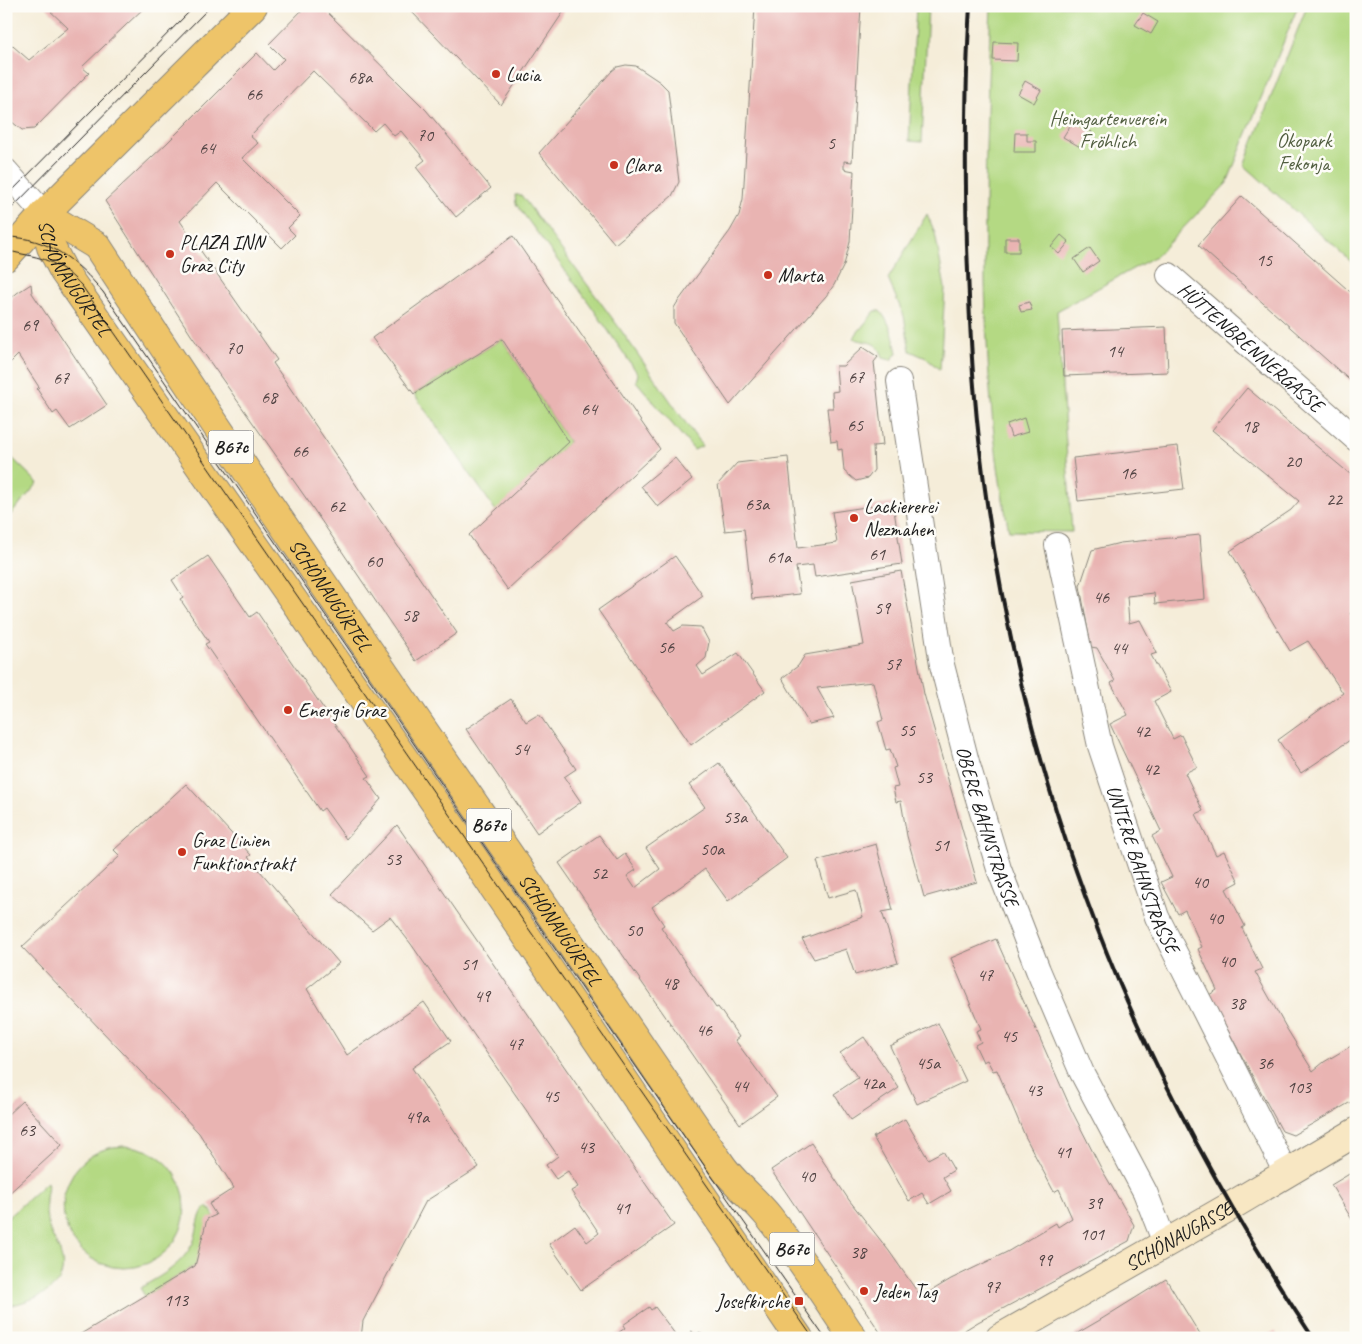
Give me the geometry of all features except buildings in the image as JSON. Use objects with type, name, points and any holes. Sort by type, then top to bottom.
[{"type":"main road","points":[[6,257],[44,214],[253,6]]},
{"type":"main road","name":"SCHÖNAUGÜRTEL","points":[[44,214],[51,247],[64,272],[468,849],[799,1338]]},
{"type":"main road","name":"SCHÖNAUGÜRTEL","points":[[44,214],[97,246],[399,695],[583,960],[723,1167],[769,1217],[853,1338]]},
{"type":"main road","name":"SCHÖNAUGASSE","points":[[1000,1338],[1356,1132]]},
{"type":"street","points":[[6,171],[44,214]]},
{"type":"street","name":"HÜTTENBRENNERGASSE","points":[[1169,275],[1356,439]]},
{"type":"street","name":"OBERE BAHNSTRASSE","points":[[899,381],[942,665],[966,762],[996,860],[1038,970],[1082,1073],[1145,1192],[1165,1243]]},
{"type":"street","name":"UNTERE BAHNSTRASSE","points":[[1058,545],[1100,746],[1157,917],[1286,1174]]},
{"type":"green space","points":[[916,6],[928,6],[922,142],[909,141]]},
{"type":"green space","name":"Heimgartenverein Fröhlich","points":[[991,6],[1298,6],[1227,183],[1156,256],[1057,311],[1072,532],[1009,531],[998,469],[989,376],[985,282],[986,144]]},
{"type":"green space","name":"Ökopark Fekonja","points":[[1307,6],[1356,6],[1356,266],[1244,165]]},
{"type":"green space","points":[[515,195],[521,195],[618,326],[702,446],[694,450],[636,381],[638,374],[589,303],[516,204]]},
{"type":"green space","points":[[927,214],[935,233],[945,288],[940,370],[926,358],[910,351],[904,316],[888,279]]},
{"type":"green space","points":[[875,311],[880,311],[892,331],[897,353],[891,360],[883,358],[875,345],[853,338]]},
{"type":"green space","points":[[502,339],[569,442],[496,511],[414,394]]},
{"type":"green space","points":[[6,452],[38,483],[6,520]]},
{"type":"green space","points":[[124,1146],[136,1147],[147,1151],[158,1156],[167,1164],[175,1173],[180,1184],[184,1195],[184,1219],[180,1230],[175,1241],[167,1250],[158,1258],[147,1263],[136,1267],[124,1268],[112,1267],[101,1263],[90,1258],[81,1250],[73,1241],[68,1230],[64,1219],[63,1207],[64,1195],[68,1184],[73,1173],[81,1164],[90,1156],[101,1151],[112,1147]]},
{"type":"green space","points":[[47,1182],[46,1215],[50,1231],[60,1252],[63,1265],[61,1276],[48,1291],[28,1301],[6,1307],[6,1219]]},
{"type":"green space","points":[[206,1207],[210,1209],[214,1216],[195,1266],[145,1296],[140,1288],[177,1264],[188,1251],[195,1239],[201,1214]]},
{"type":"tram line","points":[[6,197],[195,6]]},
{"type":"tram line","points":[[6,214],[211,6]]},
{"type":"tram line","points":[[6,237],[36,241],[49,246],[83,270],[103,292],[825,1338]]},
{"type":"tram line","points":[[6,252],[32,256],[55,264],[69,273],[82,286],[813,1338]]},
{"type":"railway","points":[[970,6],[966,96],[966,186],[973,369],[992,538],[1022,689],[1064,836],[1090,909],[1139,1027],[1183,1118],[1232,1208],[1313,1338]]},
{"type":"place","name":"Lucia","points":[[496,74]]},
{"type":"place","name":"Clara","points":[[614,165]]},
{"type":"place","name":"PLAZA INN Graz City","points":[[170,254]]},
{"type":"place","name":"Marta","points":[[768,275]]},
{"type":"place","name":"Lackiererei Nezmahen","points":[[854,518]]},
{"type":"place","name":"Energie Graz","points":[[288,710]]},
{"type":"place","name":"Graz Linien Funktionstrakt","points":[[182,852]]},
{"type":"place","name":"Jeden Tag","points":[[864,1291]]},
{"type":"place","name":"Josefkirche","points":[[799,1301]]}]
